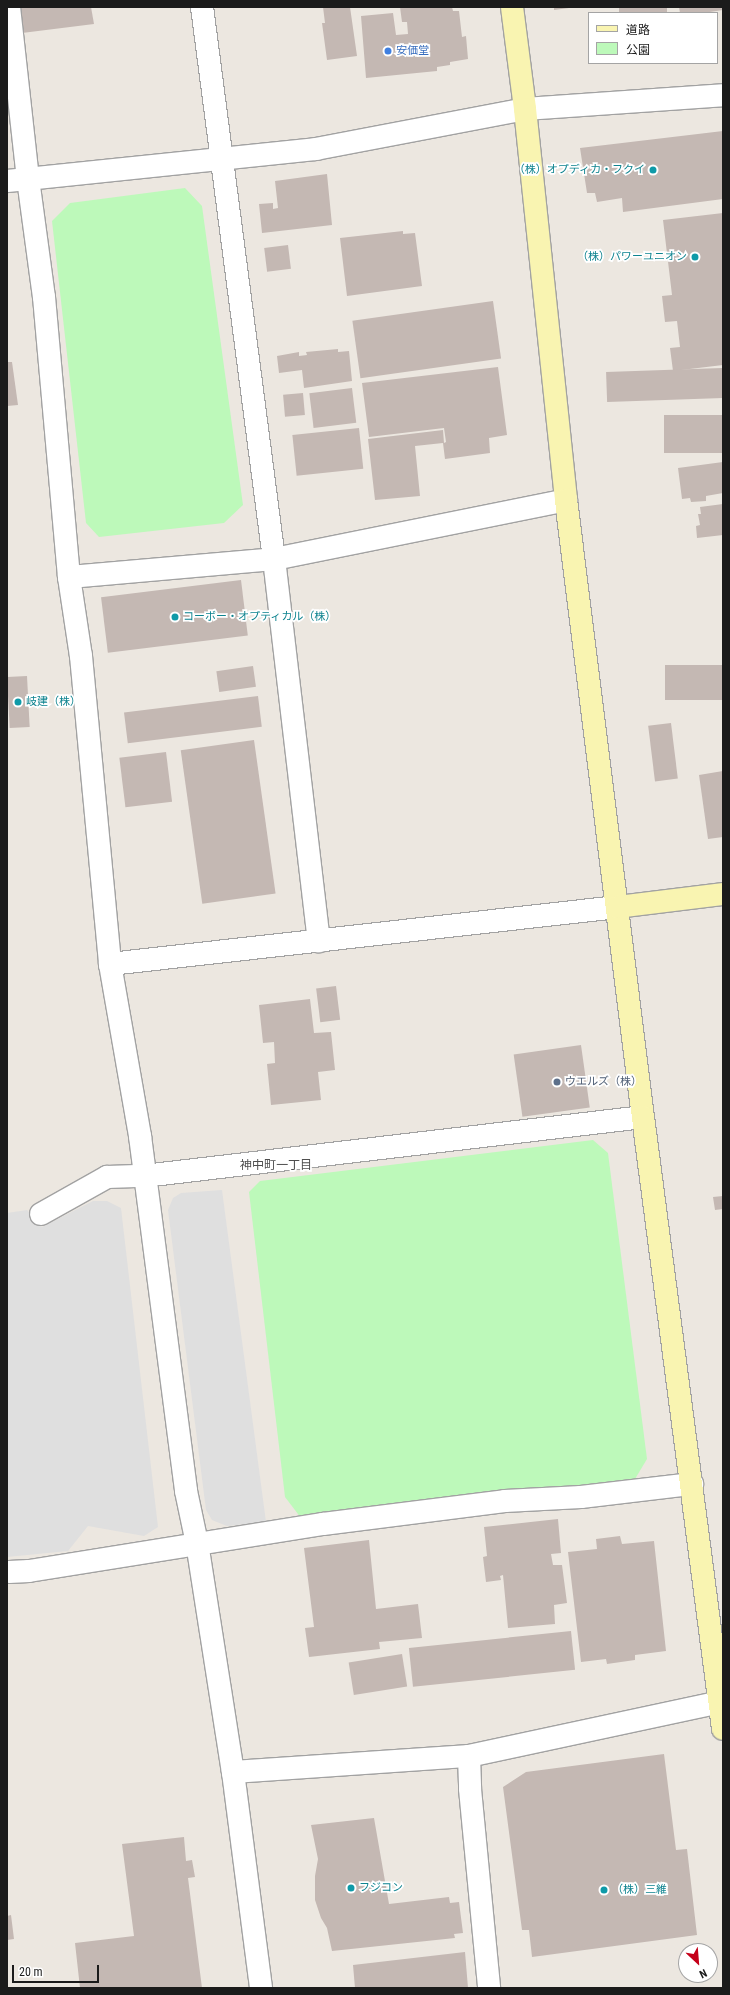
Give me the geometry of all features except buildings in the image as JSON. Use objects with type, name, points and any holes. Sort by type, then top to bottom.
[{"type":"street","points":[[9,7],[18,180],[44,297],[69,577],[81,656],[110,964],[140,1136],[185,1483],[197,1543],[233,1772],[261,1988]]},
{"type":"street","points":[[202,7],[274,559],[319,941]]},
{"type":"street","points":[[512,7],[526,109],[566,500],[642,1117],[721,1701],[723,1729]]},
{"type":"street","points":[[18,180],[316,149],[526,109],[723,95]]},
{"type":"street","points":[[69,577],[274,559],[566,500]]},
{"type":"street","points":[[110,964],[723,894]]},
{"type":"street","points":[[41,1214],[107,1177],[144,1176],[642,1117]]},
{"type":"street","points":[[9,1572],[29,1571],[323,1524],[505,1501],[581,1497],[692,1484]]},
{"type":"street","points":[[233,1772],[469,1756],[721,1701]]},
{"type":"street","points":[[469,1756],[470,1789],[489,1988]]},
{"type":"green space","points":[[185,188],[202,206],[243,505],[224,523],[99,537],[86,523],[52,221],[70,203]]},
{"type":"green space","points":[[593,1140],[608,1153],[647,1459],[635,1479],[301,1518],[285,1497],[249,1192],[260,1181]]},
{"type":"shaded area","points":[[222,1190],[266,1522],[227,1526],[212,1520],[206,1510],[168,1210],[173,1198],[181,1193]]},
{"type":"shaded area","points":[[93,1201],[107,1201],[121,1208],[158,1527],[144,1536],[88,1526],[68,1551],[7,1557],[7,1213],[27,1210],[42,1227]]},
{"type":"place","name":"安価堂","points":[[388,51]]},
{"type":"place","name":"（株）オプディカ・フクイ","points":[[653,170]]},
{"type":"place","name":"（株）パワーユニオン","points":[[695,257]]},
{"type":"place","name":"コーボー・オプティカル（株）","points":[[175,617]]},
{"type":"place","name":"岐建（株）","points":[[18,702]]},
{"type":"place","name":"ウエルズ（株）","points":[[557,1082]]},
{"type":"place","name":"フジコン","points":[[351,1888]]},
{"type":"place","name":"（株）三維","points":[[604,1890]]},
{"type":"district","name":"神中町一丁目","points":[[276,1166]]}]
